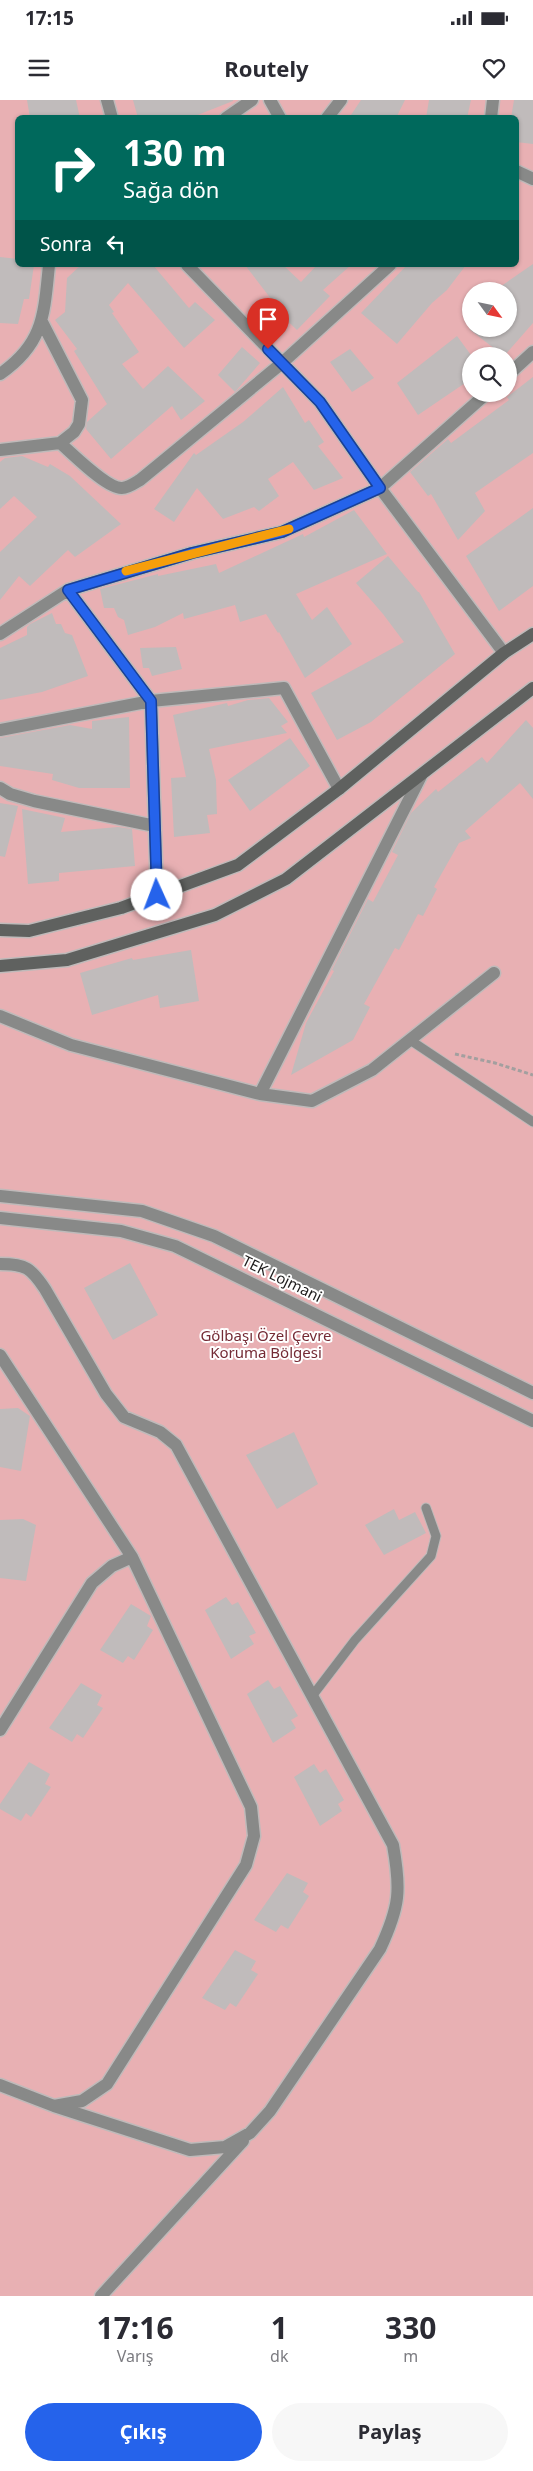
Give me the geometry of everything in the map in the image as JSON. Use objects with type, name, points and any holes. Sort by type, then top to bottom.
[{"type":"main road","points":[[0,930],[29,931],[121,908],[238,865],[339,789],[504,653],[533,634]]},
{"type":"main road","points":[[0,966],[67,960],[215,915],[286,879],[533,688]]},
{"type":"street","points":[[107,100],[111,115]]},
{"type":"street","points":[[230,115],[252,100]]},
{"type":"street","points":[[270,100],[278,115]]},
{"type":"street","points":[[329,115],[341,100]]},
{"type":"street","points":[[491,115],[493,100]]},
{"type":"street","points":[[519,172],[533,179]]},
{"type":"street","points":[[0,374],[17,363],[28,350],[42,322],[49,267]]},
{"type":"street","points":[[189,267],[320,402],[380,488],[504,653]]},
{"type":"street","points":[[60,443],[107,483],[116,488],[125,488],[140,480],[282,363],[388,267]]},
{"type":"street","points":[[0,450],[60,443],[74,432],[79,424],[82,400],[42,322]]},
{"type":"street","points":[[517,367],[533,352]]},
{"type":"street","points":[[0,634],[68,590],[192,553],[282,532],[380,488],[477,402]]},
{"type":"street","points":[[68,590],[151,701],[157,895]]},
{"type":"street","points":[[0,730],[151,701],[284,688],[339,789]]},
{"type":"street","points":[[260,1094],[420,776]]},
{"type":"street","points":[[0,788],[10,794],[34,801],[156,826]]},
{"type":"street","points":[[0,1016],[71,1045],[260,1094],[312,1101],[372,1070],[494,973]]},
{"type":"street","name":"TEK Lojmani","points":[[0,1196],[142,1211],[214,1236],[533,1393]]},
{"type":"street","name":"TEK Lojmani","points":[[0,1218],[121,1231],[174,1246],[533,1421]]},
{"type":"street","points":[[0,1264],[20,1264],[34,1273],[46,1289],[106,1394],[124,1417],[160,1432],[176,1445],[394,1845],[400,1882],[394,1920],[380,1949],[270,2111],[101,2296]]},
{"type":"street","points":[[0,1355],[132,1556],[251,1807],[254,1836],[246,1865],[106,2084],[82,2101],[54,2106]]},
{"type":"street","points":[[0,1374],[15,1379]]},
{"type":"street","points":[[0,1730],[92,1583],[112,1566],[132,1556]]},
{"type":"street","points":[[0,2085],[54,2106],[190,2150],[224,2147],[250,2133]]},
{"type":"lane","points":[[410,1040],[533,1122]]},
{"type":"lane","points":[[313,1695],[355,1640],[431,1556],[436,1536],[426,1508]]},
{"type":"path","points":[[435,1057],[443,1054],[452,1054],[495,1063],[533,1076]]},
{"type":"green space","name":"Gölbaşı Özel Çevre Koruma Bölgesi","points":[[0,100],[533,100],[533,2296],[0,2296]]},
{"type":"building","points":[[27,100],[76,100],[79,115],[30,115]]},
{"type":"building","points":[[133,100],[233,100],[198,115],[137,115]]},
{"type":"building","points":[[361,100],[405,100],[398,115],[351,115]]},
{"type":"building","points":[[429,100],[471,100],[468,115],[426,115]]},
{"type":"building","points":[[514,100],[533,100],[533,144],[519,142],[519,115],[512,115]]},
{"type":"building","points":[[0,257],[15,259],[15,267],[34,267],[29,299],[24,299],[18,324],[0,323]]},
{"type":"building","points":[[533,264],[533,323],[512,347],[492,347],[481,338],[518,338],[518,282],[507,282]]},
{"type":"building","points":[[79,267],[155,267],[189,308],[195,302],[215,320],[184,348],[128,283],[109,305],[114,312],[112,313],[139,352],[122,364],[143,389],[168,366],[205,401],[181,420],[172,406],[111,459],[86,429],[87,422],[107,404],[74,351],[77,349],[55,320],[65,312],[67,278]]},
{"type":"building","points":[[247,267],[285,267],[301,282],[315,267],[349,267],[323,290],[330,296],[297,330],[276,310],[278,308]]},
{"type":"building","points":[[405,267],[464,267],[447,290],[432,303],[397,344],[361,313]]},
{"type":"building","points":[[457,336],[465,347],[462,347],[462,385],[418,415],[397,383]]},
{"type":"building","points":[[242,347],[260,363],[235,392],[218,375]]},
{"type":"building","points":[[350,349],[374,378],[352,392],[330,362]]},
{"type":"building","points":[[533,377],[533,453],[475,493],[485,511],[458,540],[431,494],[428,496],[410,472],[448,439],[451,443],[506,402],[517,402],[517,389]]},
{"type":"building","points":[[283,387],[305,423],[309,420],[324,442],[318,446],[343,478],[314,490],[293,462],[268,479],[279,496],[259,511],[254,507],[223,519],[197,488],[174,522],[154,509],[194,453],[196,455],[243,422]]},
{"type":"building","points":[[22,456],[48,467],[50,464],[70,476],[121,524],[75,557],[68,550],[30,586],[19,576],[0,600],[0,552],[37,517],[14,496],[0,509],[0,462],[5,458]]},
{"type":"building","points":[[533,508],[533,586],[499,611],[466,556]]},
{"type":"building","points":[[354,510],[387,554],[296,594],[312,620],[327,607],[352,644],[305,678],[279,632],[266,614],[240,622],[235,605],[184,619],[183,613],[155,627],[128,635],[124,620],[118,617],[114,608],[104,608],[100,589],[158,574],[158,576],[216,564],[219,573],[303,534],[304,537]]},
{"type":"building","points":[[388,556],[419,592],[455,654],[371,722],[337,740],[311,693],[404,642],[356,583]]},
{"type":"building","points":[[52,613],[56,624],[61,624],[65,633],[72,635],[88,676],[42,692],[0,700],[0,648],[27,635],[27,627],[30,624]]},
{"type":"building","points":[[176,647],[182,669],[152,676],[149,668],[143,668],[140,648]]},
{"type":"building","points":[[269,698],[288,722],[281,726],[287,733],[209,749],[216,780],[217,814],[207,815],[210,833],[174,837],[171,778],[186,777],[173,715],[227,703],[228,706],[248,700]]},
{"type":"building","points":[[129,717],[130,788],[79,788],[52,780],[53,774],[0,766],[0,738],[70,725],[92,729],[92,721]]},
{"type":"building","points":[[526,720],[533,728],[533,799],[520,783],[465,831],[471,838],[459,843],[434,887],[437,889],[423,916],[418,914],[399,950],[395,948],[364,1004],[370,1007],[353,1040],[291,1075],[306,1023],[334,971],[332,970],[368,899],[373,902],[398,855],[392,852],[411,813],[436,789],[438,792],[482,757],[487,763]]},
{"type":"building","points":[[290,738],[310,766],[250,811],[228,780]]},
{"type":"building","points":[[0,803],[18,806],[5,857],[0,856]]},
{"type":"building","points":[[22,809],[65,818],[61,832],[118,827],[132,829],[135,866],[59,873],[59,881],[28,884]]},
{"type":"building","points":[[191,950],[199,1001],[160,1008],[158,995],[92,1015],[80,973],[132,958],[133,960]]},
{"type":"building","points":[[130,1263],[158,1315],[113,1340],[84,1288]]},
{"type":"building","points":[[18,1408],[30,1416],[21,1471],[0,1467],[0,1409]]},
{"type":"building","points":[[294,1432],[318,1484],[277,1509],[246,1455]]},
{"type":"building","points":[[394,1509],[399,1520],[415,1512],[426,1533],[384,1555],[365,1525]]},
{"type":"building","points":[[23,1519],[36,1525],[26,1581],[0,1578],[0,1520]]},
{"type":"building","points":[[226,1597],[232,1605],[238,1602],[256,1633],[249,1636],[254,1644],[231,1659],[205,1610]]},
{"type":"building","points":[[131,1604],[151,1616],[147,1626],[153,1630],[134,1660],[128,1656],[123,1663],[100,1650]]},
{"type":"building","points":[[268,1680],[274,1689],[280,1686],[298,1716],[291,1720],[296,1728],[273,1743],[247,1694]]},
{"type":"building","points":[[81,1683],[102,1695],[97,1705],[103,1708],[83,1738],[77,1734],[72,1742],[49,1728]]},
{"type":"building","points":[[29,1762],[50,1774],[45,1784],[51,1787],[31,1817],[26,1813],[21,1821],[0,1809],[0,1804]]},
{"type":"building","points":[[314,1764],[320,1773],[326,1769],[344,1800],[338,1804],[342,1811],[320,1826],[294,1777]]},
{"type":"building","points":[[287,1873],[308,1883],[303,1892],[309,1896],[288,1929],[281,1925],[276,1932],[254,1920]]},
{"type":"building","points":[[235,1950],[256,1961],[251,1970],[258,1974],[236,2007],[230,2003],[225,2010],[202,1998]]},
{"type":"slow traffic","points":[[126,571],[289,529]]},
{"type":"route","points":[[157,895],[151,701],[68,590],[192,553],[282,532],[380,488],[320,402],[268,349]]}]
